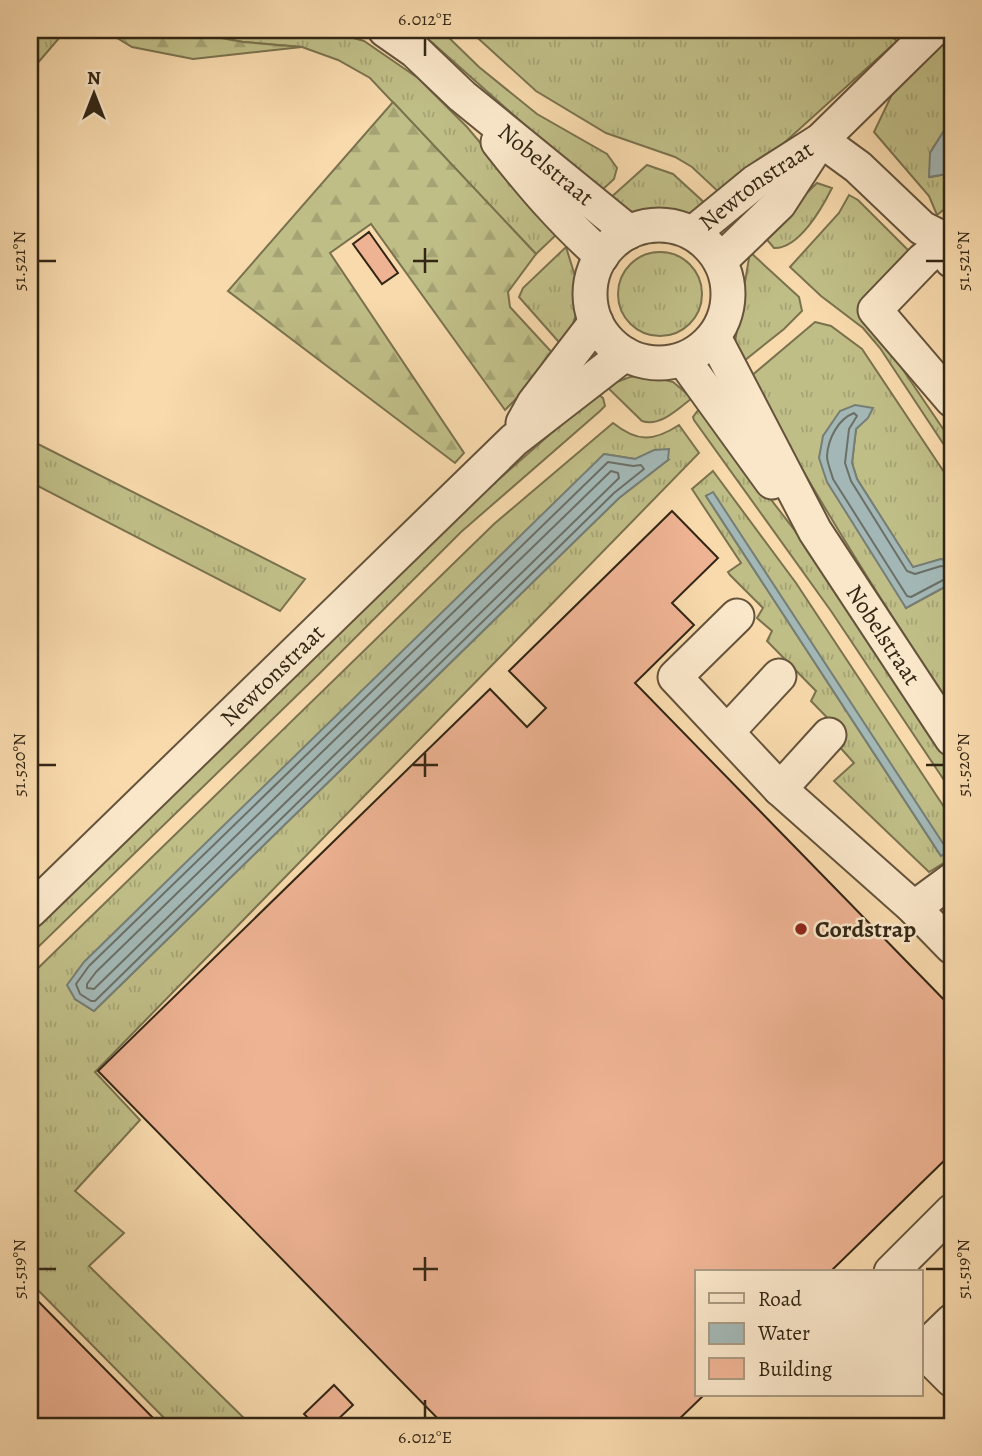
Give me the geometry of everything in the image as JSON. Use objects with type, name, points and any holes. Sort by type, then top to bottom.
[{"type":"street","name":"Nobelstraat","points":[[385,30],[415,51],[462,96],[629,232]]},
{"type":"street","name":"Newtonstraat","points":[[693,233],[755,182],[821,140],[933,30]]},
{"type":"street","name":"Nobelstraat","points":[[462,96],[532,185],[572,230],[602,256]]},
{"type":"street","name":"Newtonstraat","points":[[720,261],[779,204],[821,140]]},
{"type":"street","points":[[821,140],[858,167],[943,247],[923,260],[875,310],[952,400]]},
{"type":"street","points":[[645,226],[677,227],[693,233],[709,246],[720,261],[729,290],[723,321],[714,337],[701,349],[683,359],[653,363],[625,354],[608,341],[596,322],[591,306],[590,288],[594,271],[602,256],[614,242],[645,226]]},
{"type":"street","name":"Newtonstraat","points":[[514,440],[534,403],[596,322]]},
{"type":"street","name":"Nobelstraat","points":[[714,337],[815,531],[952,739]]},
{"type":"street","name":"Newtonstraat","points":[[30,911],[514,440],[625,354]]},
{"type":"street","name":"Nobelstraat","points":[[683,359],[760,467],[815,531]]},
{"type":"street","points":[[737,616],[675,677],[780,789],[914,908],[952,947]]},
{"type":"street","points":[[727,732],[779,676]]},
{"type":"street","points":[[780,789],[830,735]]},
{"type":"street","points":[[914,908],[952,880]]},
{"type":"street","points":[[893,1270],[952,1211]]},
{"type":"street","points":[[922,1349],[952,1321]]},
{"type":"street","points":[[922,1351],[952,1380]]},
{"type":"green space","points":[[30,30],[66,30],[30,72]]},
{"type":"green space","points":[[104,30],[177,30],[243,42],[302,47],[193,59],[132,47]]},
{"type":"green space","points":[[177,30],[325,30],[364,41],[418,78],[467,127],[557,234],[536,254],[370,78],[338,60],[302,47],[243,42]]},
{"type":"green space","points":[[418,30],[441,30],[479,67],[537,114],[607,154],[617,168],[614,179],[600,192]]},
{"type":"green space","points":[[469,30],[882,30],[897,41],[724,197],[692,167],[675,157],[606,133],[536,91]]},
{"type":"green space","points":[[952,36],[952,118],[930,153],[930,177],[952,173],[952,212],[946,208],[937,215],[929,196],[874,132],[896,86]]},
{"type":"green space","points":[[393,102],[536,254],[508,292],[510,307],[557,358],[505,410],[371,224],[330,253],[464,453],[455,463],[228,291]]},
{"type":"green space","points":[[647,165],[673,174],[708,206],[698,213],[634,213],[608,200]]},
{"type":"green space","points":[[817,183],[832,188],[816,216],[792,242],[774,248],[763,235]]},
{"type":"green space","points":[[849,195],[858,200],[914,256],[861,308],[952,442],[952,457],[880,348],[863,328],[821,296],[790,267],[839,213]]},
{"type":"green space","points":[[566,247],[575,276],[577,311],[565,349],[519,297],[523,288]]},
{"type":"green space","points":[[660,252],[683,259],[695,271],[702,294],[695,317],[683,329],[660,336],[637,329],[625,317],[618,294],[625,271],[637,259]]},
{"type":"green space","points":[[750,252],[799,297],[802,311],[740,364],[734,348]]},
{"type":"green space","points":[[815,322],[831,326],[862,349],[952,484],[952,563],[941,559],[913,568],[857,479],[852,463],[856,429],[867,418],[823,436],[906,608],[952,583],[952,708],[847,545],[750,377]]},
{"type":"green space","points":[[645,375],[673,382],[692,398],[662,419],[642,421],[606,386],[630,377]]},
{"type":"green space","points":[[597,393],[603,398],[605,406],[600,411],[461,532],[30,955],[30,932],[415,553]]},
{"type":"green space","points":[[699,409],[816,558],[952,764],[952,792],[831,611],[694,420],[693,417]]},
{"type":"green space","points":[[613,423],[630,434],[645,438],[661,435],[679,425],[699,453],[95,1072],[140,1120],[75,1191],[124,1233],[89,1266],[252,1426],[172,1426],[30,1282],[30,976],[494,524]],"holes":[[[604,454],[668,460],[619,498],[94,1011],[75,999]]]},
{"type":"green space","points":[[30,440],[305,579],[280,611],[30,482]]},
{"type":"green space","points":[[713,471],[796,583],[952,819],[952,858],[929,872],[834,781],[854,763],[838,745],[846,737],[811,701],[816,691],[767,641],[772,631],[757,618],[763,608],[728,572],[741,563],[692,489]],"holes":[[[707,495],[941,856],[706,496]]]},
{"type":"water","points":[[952,118],[952,173],[929,177],[930,153]]},
{"type":"water","points":[[855,405],[873,408],[868,418],[856,429],[852,463],[857,479],[913,567],[941,559],[952,563],[952,583],[906,608],[827,482],[819,458],[823,436],[840,411]]},
{"type":"water","points":[[669,449],[668,460],[619,498],[94,1011],[75,999],[67,985],[84,962],[604,454],[635,459],[654,450]]},
{"type":"water","points":[[713,492],[948,851],[941,856],[706,496]]},
{"type":"building","points":[[369,232],[398,273],[382,284],[353,244]]},
{"type":"building","points":[[672,511],[718,558],[672,603],[694,625],[635,683],[952,1008],[952,1153],[832,1270],[695,1270],[695,1396],[703,1396],[672,1426],[445,1426],[98,1071],[490,689],[527,727],[546,708],[509,671]]},
{"type":"building","points":[[30,1293],[161,1426],[30,1426]]},
{"type":"building","points":[[334,1385],[353,1405],[331,1426],[316,1426],[304,1414]]},
{"type":"place","name":"Cordstrap","points":[[801,929]]}]
